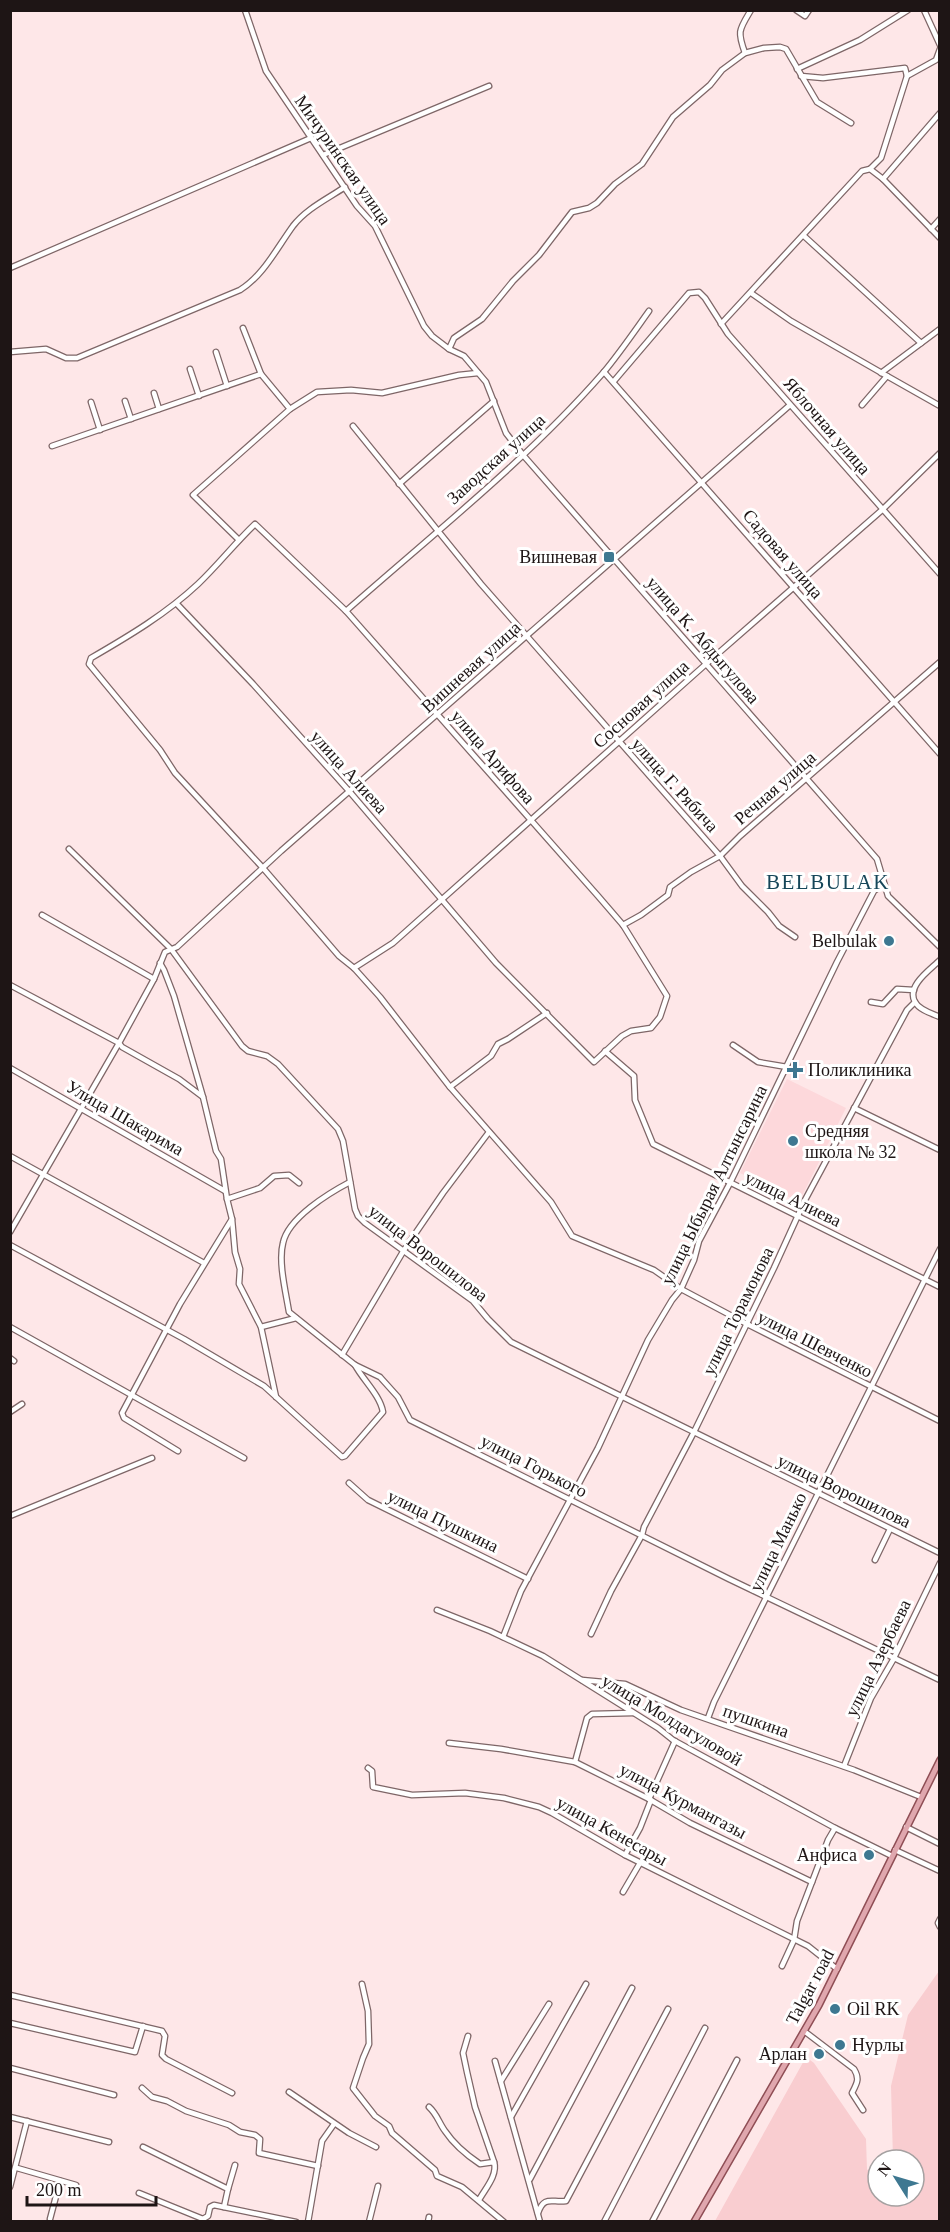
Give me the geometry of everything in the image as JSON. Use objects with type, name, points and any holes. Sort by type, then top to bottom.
[{"type":"main road","name":"Talgar road","points":[[694,2222],[837,1970],[939,1760]]},
{"type":"street","name":"Мичуринская улица","points":[[245,10],[266,71],[323,156],[375,226],[424,326],[432,336],[449,349]]},
{"type":"street","points":[[745,52],[739,34],[740,27],[751,10]]},
{"type":"street","points":[[796,10],[805,16],[809,10]]},
{"type":"street","points":[[797,69],[860,40],[908,10]]},
{"type":"street","points":[[907,76],[936,60],[939,47],[924,10]]},
{"type":"street","points":[[449,349],[454,338],[482,319],[572,212],[589,208],[597,203],[615,184],[638,168],[674,117],[710,85],[722,70],[745,52],[780,47],[786,50],[817,102],[851,123]]},
{"type":"street","points":[[721,324],[862,171],[870,169],[881,158],[907,76],[905,68],[823,78],[801,76]]},
{"type":"street","points":[[323,156],[489,87]]},
{"type":"street","points":[[883,179],[939,113]]},
{"type":"street","points":[[10,268],[311,138]]},
{"type":"street","points":[[870,169],[883,179],[939,238]]},
{"type":"street","points":[[10,352],[46,349],[66,358],[77,358],[240,290],[259,274],[294,225],[308,211],[345,187]]},
{"type":"street","points":[[931,229],[939,219]]},
{"type":"street","points":[[804,236],[921,343]]},
{"type":"street","name":"Яблочная улица","points":[[614,381],[689,293],[699,292],[721,324],[939,574]]},
{"type":"street","points":[[751,293],[791,321],[939,406]]},
{"type":"street","name":"Заводская улица","points":[[346,611],[523,454],[604,372],[649,312]]},
{"type":"street","points":[[243,328],[261,374],[290,409]]},
{"type":"street","points":[[881,373],[939,329]]},
{"type":"street","name":"улица К. Абдыгулова","points":[[449,349],[464,356],[486,382],[506,433],[523,454],[877,859],[888,896],[939,946]]},
{"type":"street","points":[[216,352],[227,386]]},
{"type":"street","points":[[190,369],[199,396]]},
{"type":"street","name":"Садовая улица","points":[[604,372],[702,481],[939,754]]},
{"type":"street","points":[[176,603],[205,577],[239,540],[193,495],[290,409],[317,392],[351,390],[382,393],[459,375],[478,373]]},
{"type":"street","points":[[52,446],[261,374]]},
{"type":"street","points":[[862,405],[887,376]]},
{"type":"street","points":[[154,393],[159,410]]},
{"type":"street","points":[[126,401],[131,419]]},
{"type":"street","points":[[399,484],[494,401]]},
{"type":"street","points":[[91,402],[100,430]]},
{"type":"street","name":"Вишневая улица","points":[[10,1233],[119,1043],[154,979],[165,952],[177,947],[349,791],[790,405]]},
{"type":"street","name":"улица Г. Рябича","points":[[353,426],[436,531],[720,856],[742,886],[779,926],[795,937]]},
{"type":"street","name":"Сосновая улица","points":[[354,968],[393,943],[882,510],[939,453]]},
{"type":"street","name":"улица Арифова","points":[[239,540],[255,524],[346,611],[623,925],[668,996],[660,1017],[651,1028],[631,1031],[606,1051]]},
{"type":"street","name":"улица Алиева","points":[[176,603],[253,684],[349,791],[496,963],[594,1062],[606,1051],[634,1076],[635,1100],[653,1144],[939,1287]]},
{"type":"street","name":"улица Шевченко","points":[[176,603],[151,622],[91,658],[89,664],[160,750],[175,773],[263,868],[339,956],[354,968],[380,997],[450,1087],[551,1202],[572,1236],[654,1270],[681,1289],[747,1324],[939,1421]]},
{"type":"street","name":"Речная улица","points":[[623,925],[668,895],[670,888],[692,872],[720,856],[939,662]]},
{"type":"street","name":"улица Ворошилова","points":[[69,849],[171,949],[242,1046],[248,1051],[267,1056],[278,1064],[338,1129],[343,1141],[358,1216],[473,1301],[511,1342],[939,1554]]},
{"type":"street","name":"улица Ыбырая Алтынсарина","points":[[503,1637],[528,1579],[598,1448],[648,1340],[672,1299],[681,1289],[694,1260],[699,1241],[730,1183],[859,919],[874,891],[884,884]]},
{"type":"street","points":[[896,914],[901,908]]},
{"type":"street","points":[[42,915],[154,979]]},
{"type":"street","points":[[939,960],[917,983],[914,990],[915,1002],[939,1017]]},
{"type":"street","points":[[160,963],[174,996],[216,1151],[221,1159],[225,1191],[232,1219],[235,1252],[240,1269],[239,1284],[261,1328],[276,1396]]},
{"type":"street","points":[[10,985],[119,1043],[122,1047],[179,1079],[203,1097]]},
{"type":"street","points":[[871,1002],[883,1004],[897,989],[914,990]]},
{"type":"street","name":"улица Торамонова","points":[[591,1634],[694,1432],[798,1216],[907,1010],[915,1002]]},
{"type":"street","points":[[450,1087],[491,1056],[498,1044],[547,1013]]},
{"type":"street","points":[[734,1045],[758,1062],[787,1067]]},
{"type":"street","name":"Улица Шакарима","points":[[10,1068],[225,1191]]},
{"type":"street","points":[[854,1108],[939,1150]]},
{"type":"street","points":[[342,1355],[404,1250],[489,1132]]},
{"type":"street","points":[[10,1156],[204,1263]]},
{"type":"street","points":[[227,1199],[260,1188],[274,1176],[289,1175],[299,1183]]},
{"type":"street","points":[[296,1318],[289,1312],[282,1256],[283,1242],[289,1231],[309,1209],[326,1195],[350,1182]]},
{"type":"street","points":[[178,1451],[124,1418],[122,1413],[204,1263],[232,1219]]},
{"type":"street","points":[[10,1245],[168,1330],[264,1386],[342,1457],[383,1412],[382,1405],[355,1365]]},
{"type":"street","name":"улица Манько","points":[[708,1718],[766,1596],[939,1249]]},
{"type":"street","points":[[261,1328],[296,1318]]},
{"type":"street","name":"улица Горького","points":[[296,1318],[355,1365],[380,1377],[388,1385],[410,1420],[417,1424],[462,1444],[893,1660],[939,1680]]},
{"type":"street","points":[[10,1327],[244,1458]]},
{"type":"street","points":[[10,1412],[22,1404]]},
{"type":"street","points":[[10,1516],[152,1458]]},
{"type":"street","name":"улица Пушкина","points":[[349,1483],[368,1500],[528,1579]]},
{"type":"street","points":[[875,1560],[890,1529]]},
{"type":"street","name":"улица Азербаева","points":[[844,1766],[871,1698],[893,1660],[939,1563]]},
{"type":"street","name":"улица Молдагуловой","points":[[437,1610],[543,1656],[634,1713],[675,1742],[835,1828],[939,1870]]},
{"type":"street","name":"пушкина","points":[[580,1679],[625,1684],[660,1701],[844,1766],[921,1797]]},
{"type":"street","points":[[575,1762],[587,1718],[592,1714],[634,1713]]},
{"type":"street","points":[[625,1855],[640,1828],[675,1742]]},
{"type":"street","name":"улица Курмангазы","points":[[449,1743],[501,1749],[575,1762],[690,1823],[812,1882]]},
{"type":"street","name":"улица Кенесары","points":[[368,1768],[372,1771],[373,1787],[393,1792],[411,1795],[465,1793],[504,1798],[539,1807],[640,1863],[819,1953],[837,1970]]},
{"type":"street","points":[[906,1827],[939,1844]]},
{"type":"street","points":[[782,1966],[794,1940],[797,1921],[828,1840],[835,1828]]},
{"type":"street","points":[[623,1892],[640,1863]]},
{"type":"street","points":[[939,1919],[939,1927]]},
{"type":"street","points":[[362,1984],[368,2011],[369,2044],[353,2088],[375,2116],[385,2122],[392,2133],[435,2170],[437,2176],[462,2187],[504,2222]]},
{"type":"street","points":[[511,2116],[586,1984]]},
{"type":"street","points":[[530,2179],[632,1988]]},
{"type":"street","points":[[10,1995],[162,2031],[165,2036],[162,2055],[166,2059],[232,2093]]},
{"type":"street","points":[[501,2081],[549,2004]]},
{"type":"street","points":[[538,2213],[546,2201],[566,2201],[668,2009]]},
{"type":"street","points":[[10,2023],[135,2052],[143,2026]]},
{"type":"street","points":[[604,2222],[705,2028]]},
{"type":"street","points":[[804,2031],[854,2069],[858,2075],[858,2082],[852,2093],[863,2110]]},
{"type":"street","points":[[468,2036],[464,2053],[467,2072],[475,2107],[496,2166],[479,2200]]},
{"type":"street","points":[[652,2222],[737,2060]]},
{"type":"street","points":[[495,2061],[530,2179],[540,2222]]},
{"type":"street","points":[[10,2068],[114,2095]]},
{"type":"street","points":[[142,2088],[152,2097],[229,2125],[240,2132],[255,2135],[260,2139],[259,2152],[318,2166]]},
{"type":"street","points":[[289,2092],[334,2124],[376,2146]]},
{"type":"street","points":[[429,2107],[436,2113],[446,2133],[472,2158],[480,2164],[494,2162]]},
{"type":"street","points":[[10,2117],[109,2142]]},
{"type":"street","points":[[10,2187],[27,2121]]},
{"type":"street","points":[[308,2222],[322,2141],[334,2124]]},
{"type":"street","points":[[143,2147],[228,2189]]},
{"type":"street","points":[[224,2207],[235,2165]]},
{"type":"street","points":[[16,2168],[76,2185]]},
{"type":"street","points":[[50,2219],[60,2181]]},
{"type":"street","points":[[369,2222],[378,2186]]},
{"type":"street","points":[[140,2193],[203,2219],[208,2216],[210,2207],[214,2205],[296,2222]]},
{"type":"shaded area","name":"Средняя школа № 32","points":[[787,1079],[846,1108],[799,1202],[740,1173]]},
{"type":"shaded area","points":[[939,1971],[939,2221],[715,2221],[806,2057],[814,2063],[866,2139],[866,2208],[926,2208],[926,2148],[893,2148],[891,2086],[908,2015]]},
{"type":"place","name":"Вишневая","points":[[609,557]]},
{"type":"place","name":"Belbulak","points":[[889,941]]},
{"type":"place","name":"Поликлиника","points":[[795,1070]]},
{"type":"place","name":"Средняя школа № 32","points":[[793,1141]]},
{"type":"place","name":"Анфиса","points":[[869,1855]]},
{"type":"place","name":"Oil RK","points":[[835,2009]]},
{"type":"place","name":"Нурлы","points":[[840,2045]]},
{"type":"place","name":"Арлан","points":[[819,2054]]},
{"type":"district","name":"BELBULAK","points":[[828,882]]}]
